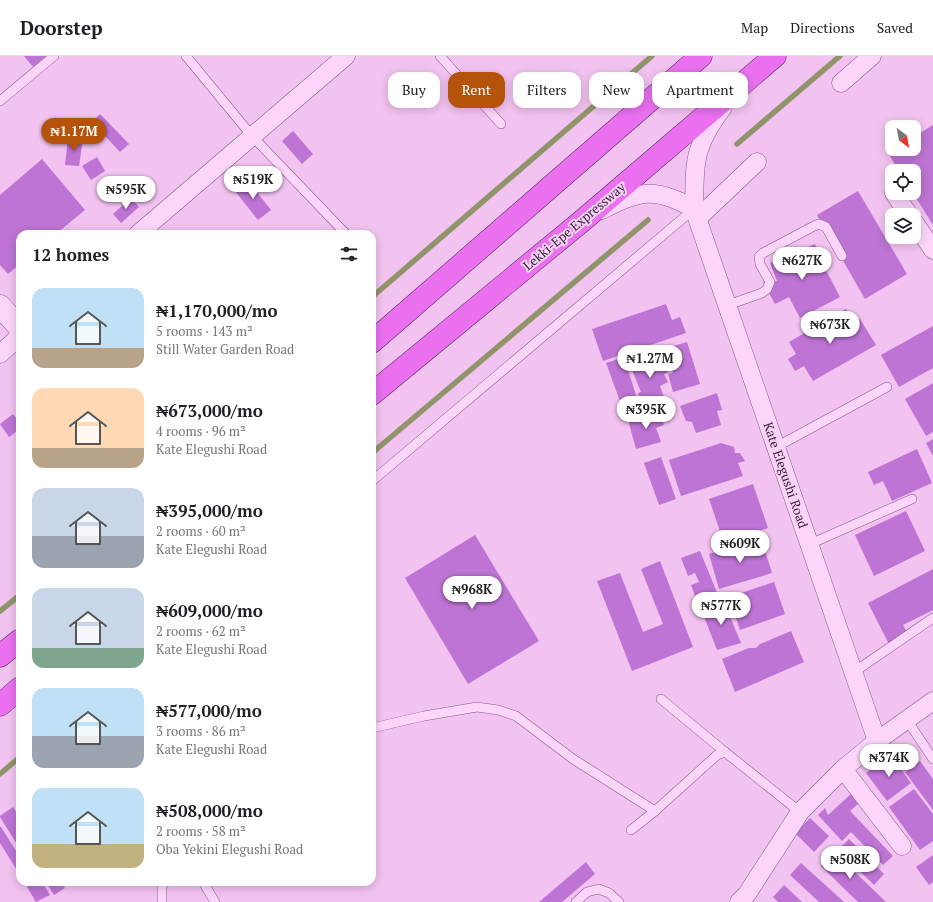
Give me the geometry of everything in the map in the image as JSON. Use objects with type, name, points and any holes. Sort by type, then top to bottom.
[{"type":"highway","points":[[376,339],[701,56]]},
{"type":"highway","name":"Lekki-Epe Expressway","points":[[748,79],[775,56]]},
{"type":"highway","name":"Lekki-Epe Expressway","points":[[376,391],[582,221],[715,108]]},
{"type":"highway","points":[[0,656],[16,643]]},
{"type":"highway","points":[[0,705],[16,691]]},
{"type":"street","points":[[143,230],[346,56]]},
{"type":"street","points":[[841,83],[872,56]]},
{"type":"street","name":"Kate Elegushi Road","points":[[723,108],[709,126],[699,151],[695,178],[696,214],[878,741]]},
{"type":"street","points":[[582,221],[616,203],[638,195],[658,193],[677,198],[696,214],[757,162]]},
{"type":"street","points":[[921,232],[933,250]]},
{"type":"street","points":[[0,306],[16,324]]},
{"type":"street","points":[[0,354],[16,340]]},
{"type":"street","points":[[739,902],[747,894],[800,812],[843,769],[878,741],[933,702]]},
{"type":"street","points":[[843,769],[902,846]]},
{"type":"lane","points":[[0,101],[54,56]]},
{"type":"lane","points":[[186,56],[252,136],[342,230]]},
{"type":"lane","points":[[440,56],[501,124]]},
{"type":"lane","points":[[376,479],[696,214]]},
{"type":"lane","points":[[728,305],[762,293],[767,289],[770,282],[760,264],[759,257],[763,253],[814,226],[819,224],[826,227],[842,256]]},
{"type":"lane","points":[[776,447],[887,387]]},
{"type":"lane","points":[[810,544],[912,500]]},
{"type":"lane","points":[[854,672],[933,618]]},
{"type":"lane","points":[[661,699],[800,812]]},
{"type":"lane","points":[[376,727],[424,716],[477,707],[498,710],[516,716],[573,759],[655,811]]},
{"type":"lane","points":[[907,720],[933,759]]},
{"type":"lane","points":[[631,830],[655,811],[716,756],[725,752]]},
{"type":"lane","points":[[160,901],[162,886]]},
{"type":"lane","points":[[205,886],[215,902]]},
{"type":"lane","points":[[576,902],[587,892],[599,889],[609,893],[619,902]]},
{"type":"building","points":[[24,56],[46,56],[33,67]]},
{"type":"building","points":[[100,114],[129,144],[120,152],[92,122]]},
{"type":"building","points":[[933,125],[933,225],[917,200],[921,200],[921,164],[895,164],[890,156],[921,156],[921,133]]},
{"type":"building","points":[[293,131],[313,154],[302,164],[282,141]]},
{"type":"building","points":[[68,137],[83,139],[79,166],[65,165]]},
{"type":"building","points":[[97,157],[105,171],[91,180],[82,166]]},
{"type":"building","points":[[42,159],[85,210],[61,230],[16,230],[16,267],[8,274],[0,265],[0,195]]},
{"type":"building","points":[[248,181],[271,210],[258,220],[235,191]]},
{"type":"building","points":[[858,191],[885,237],[885,244],[889,244],[907,274],[865,299],[817,215]]},
{"type":"building","points":[[131,198],[139,207],[121,223],[113,214]]},
{"type":"building","points":[[815,244],[840,297],[800,318],[789,297],[775,304],[763,282],[777,281],[770,263]]},
{"type":"building","points":[[666,304],[672,320],[680,317],[686,333],[603,361],[592,329]]},
{"type":"building","points":[[846,309],[854,323],[860,319],[876,345],[813,381],[804,366],[795,371],[788,359],[796,354],[789,342]]},
{"type":"building","points":[[933,326],[933,368],[899,387],[881,355]]},
{"type":"building","points":[[687,342],[700,384],[673,392],[668,374],[673,373],[670,363],[664,361],[660,350]]},
{"type":"building","points":[[656,355],[660,357],[661,363],[668,365],[668,372],[664,374],[668,382],[660,386],[664,397],[647,405],[643,401],[640,401],[638,393],[641,392],[630,365]]},
{"type":"building","points":[[624,357],[640,408],[625,415],[606,363]]},
{"type":"building","points":[[933,383],[933,432],[926,436],[905,399]]},
{"type":"building","points":[[717,393],[722,410],[717,411],[721,425],[696,433],[692,422],[686,421],[680,406]]},
{"type":"building","points":[[660,411],[664,425],[656,428],[661,442],[636,449],[628,420]]},
{"type":"building","points":[[13,414],[16,418],[16,432],[9,437],[0,424]]},
{"type":"building","points":[[933,439],[933,456],[926,443]]},
{"type":"building","points":[[721,443],[734,447],[735,453],[740,453],[745,461],[738,463],[743,476],[681,496],[669,460]]},
{"type":"building","points":[[917,449],[932,483],[892,501],[883,481],[874,485],[868,472]]},
{"type":"building","points":[[661,457],[676,499],[659,505],[644,463]]},
{"type":"building","points":[[753,484],[768,528],[724,543],[709,499]]},
{"type":"building","points":[[906,511],[925,551],[874,576],[855,535]]},
{"type":"building","points":[[475,535],[539,641],[468,684],[405,578]]},
{"type":"building","points":[[761,538],[772,573],[719,589],[709,554]]},
{"type":"building","points":[[700,551],[718,595],[698,604],[691,585],[699,582],[695,573],[688,576],[681,558]]},
{"type":"building","points":[[660,561],[693,647],[632,671],[597,581],[620,573],[643,632],[663,624],[641,569]]},
{"type":"building","points":[[933,569],[933,610],[903,625],[908,634],[889,644],[868,603]]},
{"type":"building","points":[[774,582],[785,614],[740,630],[729,597]]},
{"type":"building","points":[[723,600],[741,643],[717,650],[701,609]]},
{"type":"building","points":[[791,631],[804,662],[735,692],[722,659],[749,648],[756,648],[760,644]]},
{"type":"building","points":[[891,755],[911,783],[887,801],[866,773]]},
{"type":"building","points":[[920,761],[933,779],[933,810],[905,772]]},
{"type":"building","points":[[914,789],[933,814],[933,841],[920,850],[889,807]]},
{"type":"building","points":[[851,794],[859,803],[850,811],[893,856],[883,865],[851,832],[842,841],[818,815],[825,808],[828,815]]},
{"type":"building","points":[[13,807],[16,812],[16,843],[0,817]]},
{"type":"building","points":[[810,818],[829,836],[814,852],[795,833]]},
{"type":"building","points":[[1,827],[16,851],[16,869],[0,843]]},
{"type":"building","points":[[849,839],[884,874],[874,885],[838,850]]},
{"type":"building","points":[[834,852],[886,902],[858,902],[821,866]]},
{"type":"building","points":[[933,855],[933,882],[929,885],[916,867]]},
{"type":"building","points":[[586,862],[595,874],[562,902],[539,902]]},
{"type":"building","points":[[801,863],[844,902],[819,902],[790,875]]},
{"type":"building","points":[[784,885],[802,902],[778,902],[773,897]]},
{"type":"building","points":[[26,886],[44,886],[50,895],[36,902]]},
{"type":"building","points":[[48,886],[64,886],[65,888],[54,895]]},
{"type":"waterway","points":[[376,294],[652,56]]},
{"type":"waterway","points":[[737,144],[840,56]]},
{"type":"waterway","points":[[376,450],[648,220]]},
{"type":"waterway","points":[[0,611],[16,598]]},
{"type":"waterway","points":[[0,774],[16,760]]}]
